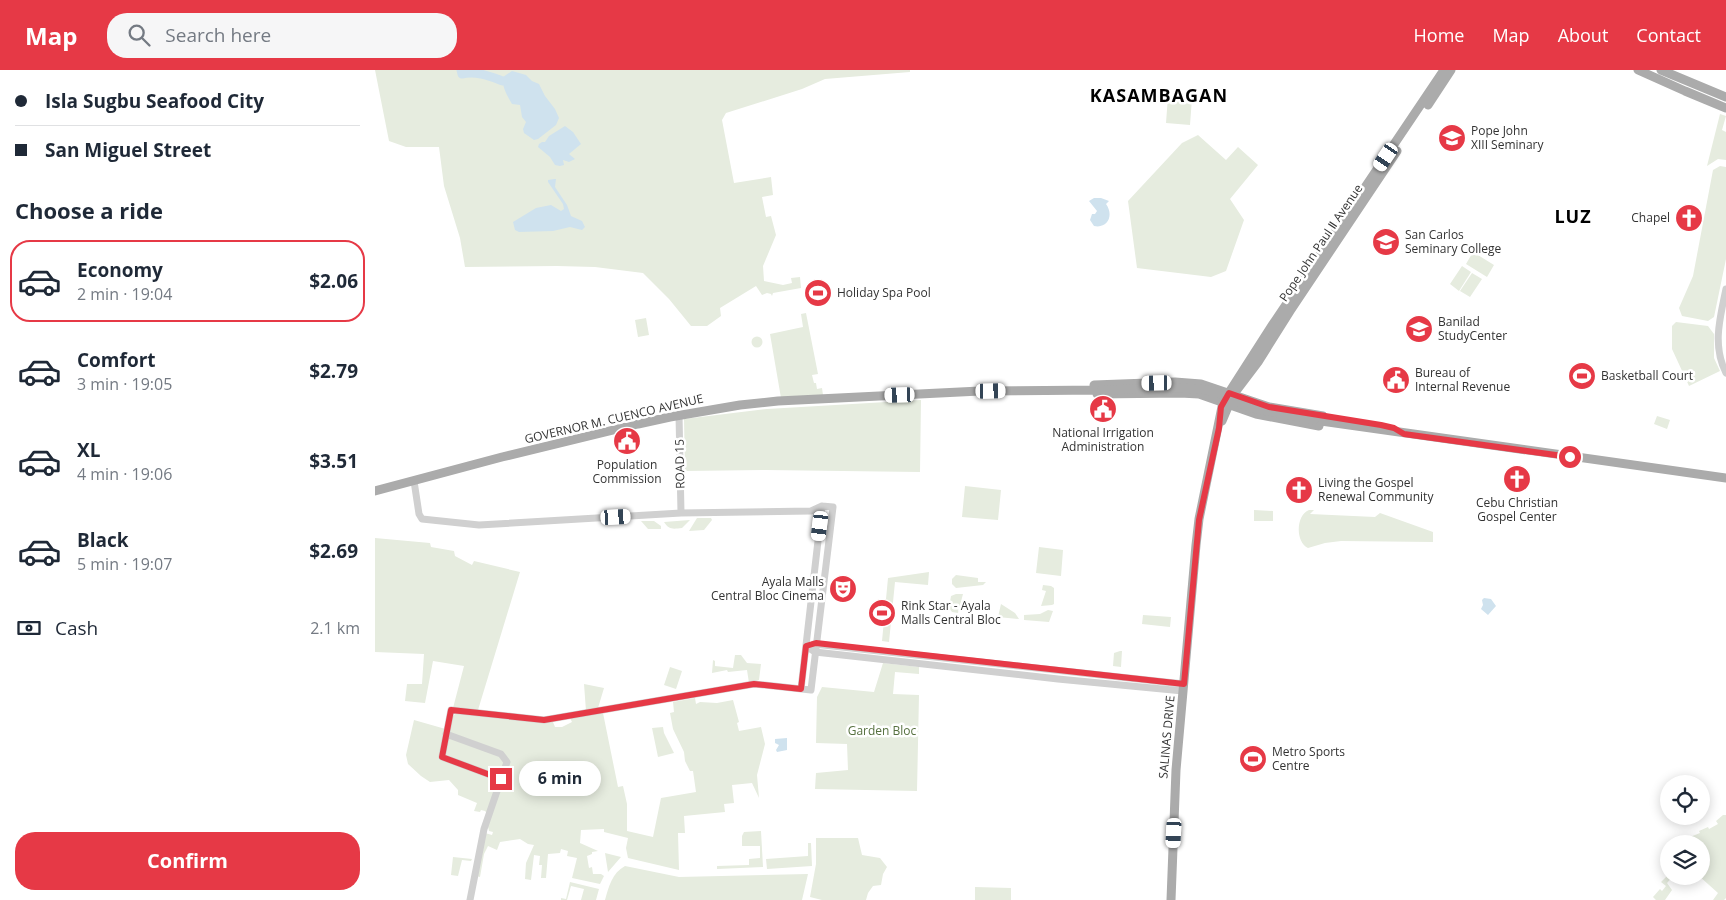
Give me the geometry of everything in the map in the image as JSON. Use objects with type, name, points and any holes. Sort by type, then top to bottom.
[{"type":"main road","name":"Pope John Paul Ⅱ Avenue","points":[[1226,403],[1444,70]]},
{"type":"main road","name":"Pope John Paul Ⅱ Avenue","points":[[1240,381],[1258,362],[1451,70]]},
{"type":"main road","points":[[1638,70],[1726,108]]},
{"type":"main road","points":[[1661,70],[1726,97]]},
{"type":"main road","points":[[1199,394],[1203,390],[1202,384],[1223,384],[1240,381],[1245,394],[1253,402],[1251,408],[1253,413]]},
{"type":"main road","name":"GOVERNOR M. CUENCO AVENUE","points":[[1043,390],[1102,384],[1175,382],[1202,384],[1253,402],[1288,410],[1381,425],[1394,428],[1404,434]]},
{"type":"main road","name":"GOVERNOR M. CUENCO AVENUE","points":[[375,491],[511,455],[679,415],[778,401],[1043,390],[1202,389],[1215,392],[1253,408],[1404,434]]},
{"type":"main road","name":"GOVERNOR M. CUENCO AVENUE","points":[[1043,390],[1049,394],[1199,394],[1272,418],[1381,434],[1404,434]]},
{"type":"main road","name":"SALINAS DRIVE","points":[[1171,900],[1176,770],[1199,520],[1226,403]]},
{"type":"main road","points":[[1404,434],[1726,478]]},
{"type":"main road","points":[[1617,464],[1621,462],[1726,474]]},
{"type":"main road","points":[[1617,464],[1621,469],[1726,484]]},
{"type":"street","points":[[1726,289],[1717,341],[1719,354],[1726,373]]},
{"type":"street","name":"ROAD 15","points":[[679,415],[681,513]]},
{"type":"street","points":[[414,481],[419,514],[422,520],[479,525],[681,513],[811,511],[822,506],[833,507],[811,690],[754,684],[544,720],[451,710],[442,757],[501,779]]},
{"type":"street","points":[[801,689],[822,506]]},
{"type":"street","points":[[811,511],[821,517],[831,518]]},
{"type":"street","points":[[806,646],[816,643],[1183,687]]},
{"type":"street","points":[[806,646],[815,652],[1058,679],[1183,687]]},
{"type":"street","points":[[446,734],[501,754],[507,762],[484,829],[470,900]]},
{"type":"green space","points":[[375,70],[910,70],[910,72],[825,79],[802,89],[726,113],[722,120],[734,183],[771,177],[773,195],[762,197],[766,217],[771,216],[776,235],[763,266],[764,281],[783,285],[792,283],[791,278],[800,277],[801,288],[773,293],[772,296],[767,293],[762,295],[756,286],[720,308],[721,316],[707,326],[691,326],[669,299],[643,273],[595,267],[465,267],[460,238],[444,186],[439,147],[406,147],[389,141]]},
{"type":"green space","points":[[1168,96],[1192,98],[1190,125],[1166,123]]},
{"type":"green space","points":[[1720,114],[1726,116],[1722,130],[1726,132],[1726,160],[1718,159],[1707,166]]},
{"type":"green space","points":[[1198,135],[1226,160],[1238,147],[1258,165],[1230,199],[1244,220],[1226,271],[1211,277],[1137,268],[1128,201],[1182,143]]},
{"type":"green space","points":[[1720,166],[1726,167],[1726,259],[1714,317],[1708,321],[1682,316],[1679,308],[1693,276],[1713,170]]},
{"type":"green space","points":[[1473,252],[1494,265],[1487,277],[1466,264]]},
{"type":"green space","points":[[1462,266],[1471,272],[1459,291],[1450,284]]},
{"type":"green space","points":[[1472,273],[1482,279],[1470,297],[1460,291]]},
{"type":"green space","points":[[806,313],[818,374],[812,375],[817,389],[822,388],[823,395],[781,398],[770,334],[803,327],[801,314]]},
{"type":"green space","points":[[646,318],[649,335],[638,337],[635,320]]},
{"type":"green space","points":[[1676,322],[1708,326],[1714,334],[1714,358],[1720,371],[1689,386],[1672,349],[1672,326]]},
{"type":"green space","points":[[757,336],[763,342],[757,348],[751,342]]},
{"type":"green space","name":"Basketball Court","points":[[1576,369],[1589,370],[1588,382],[1574,381]]},
{"type":"green space","points":[[921,400],[920,472],[685,471],[684,419],[767,409]]},
{"type":"green space","points":[[1657,416],[1670,420],[1667,429],[1654,424]]},
{"type":"green space","points":[[965,486],[1001,490],[998,520],[962,517]]},
{"type":"green space","points":[[1254,510],[1273,511],[1273,521],[1254,521]]},
{"type":"green space","points":[[1309,510],[1314,510],[1310,514],[1375,517],[1380,513],[1433,532],[1433,542],[1341,541],[1308,548],[1301,540],[1299,529],[1302,517]]},
{"type":"green space","points":[[697,518],[711,518],[712,520],[704,530],[689,531]]},
{"type":"green space","points":[[690,520],[682,528],[676,529],[670,528],[664,522]]},
{"type":"green space","points":[[641,521],[654,521],[661,526],[661,529],[648,529]]},
{"type":"green space","points":[[375,538],[430,543],[431,547],[454,551],[455,556],[472,565],[474,561],[520,572],[478,710],[453,708],[464,666],[433,661],[425,703],[405,701],[407,684],[422,684],[424,654],[375,652]]},
{"type":"green space","points":[[1039,547],[1063,550],[1061,576],[1036,573]]},
{"type":"green space","points":[[929,572],[928,585],[895,582],[889,642],[882,641],[888,578]]},
{"type":"green space","points":[[956,575],[978,578],[978,582],[986,582],[983,585],[956,588],[952,584],[952,579]]},
{"type":"green space","points":[[1043,585],[1054,588],[1054,604],[1041,606],[1046,591],[1042,590]]},
{"type":"green space","points":[[963,594],[958,613],[952,612],[949,608],[951,596]]},
{"type":"green space","points":[[1001,604],[1015,613],[1019,619],[998,617]]},
{"type":"green space","points":[[1048,610],[1053,611],[1049,622],[1024,620],[1024,615],[1040,614]]},
{"type":"green space","points":[[1143,615],[1171,617],[1170,627],[1142,624]]},
{"type":"green space","points":[[1122,651],[1121,667],[1113,666],[1114,653]]},
{"type":"green space","points":[[735,655],[741,655],[747,663],[761,664],[759,680],[749,683],[747,670],[728,672],[727,670],[712,673],[713,660],[715,661],[715,666],[733,668]]},
{"type":"green space","name":"Garden Bloc","points":[[883,663],[919,667],[919,674],[895,672],[893,694],[919,695],[917,791],[815,789],[816,773],[848,770],[847,744],[816,743],[817,697],[822,687],[874,692]]},
{"type":"green space","points":[[670,667],[682,671],[676,689],[664,685]]},
{"type":"green space","points":[[584,684],[604,688],[598,708],[586,711]]},
{"type":"green space","points":[[695,698],[696,704],[700,702],[717,703],[733,700],[739,722],[737,723],[739,731],[761,727],[765,744],[757,775],[759,798],[752,783],[732,785],[734,803],[724,804],[725,812],[684,816],[685,833],[678,833],[679,870],[628,858],[626,848],[628,838],[604,832],[604,829],[581,830],[580,843],[598,851],[592,852],[592,854],[587,856],[589,868],[592,867],[593,874],[604,876],[600,884],[572,878],[577,858],[567,856],[568,851],[561,849],[560,853],[548,854],[546,878],[541,878],[542,865],[539,865],[540,856],[534,855],[531,880],[525,879],[526,863],[534,845],[520,839],[500,842],[497,850],[488,846],[484,854],[480,877],[476,876],[485,833],[492,835],[493,832],[489,831],[487,823],[490,816],[485,811],[474,811],[477,803],[458,795],[458,790],[449,780],[430,782],[421,776],[408,764],[406,755],[414,720],[449,730],[453,716],[457,712],[553,722],[555,727],[562,727],[572,722],[570,718],[603,713],[618,787],[623,786],[627,804],[627,831],[653,837],[661,798],[696,792],[693,771],[690,771],[685,761],[684,752],[673,729],[670,713],[674,712],[673,702]]},
{"type":"green space","points":[[663,727],[674,753],[658,757],[652,728]]},
{"type":"green space","points":[[1723,815],[1726,815],[1726,898],[1724,900],[1713,900],[1718,893],[1709,885],[1710,835],[1695,835],[1700,833],[1699,831],[1708,827],[1709,829],[1718,824],[1716,821]]},
{"type":"green space","points":[[761,831],[763,867],[717,869],[717,866],[749,865],[749,859],[760,858],[760,846],[742,846],[742,836],[744,832]]},
{"type":"green space","points":[[816,838],[858,838],[862,855],[880,858],[887,867],[883,874],[881,885],[873,886],[866,900],[822,900],[810,897],[816,864]]},
{"type":"green space","points":[[808,843],[811,843],[812,866],[767,869],[766,859],[808,856]]},
{"type":"green space","points":[[605,853],[621,857],[608,872]]},
{"type":"green space","points":[[453,857],[472,859],[471,861],[462,860],[458,876],[451,875]]},
{"type":"green space","points":[[625,866],[679,877],[808,874],[802,900],[605,900],[614,876]]},
{"type":"green space","points":[[570,882],[599,889],[596,900],[581,900],[584,889],[571,886],[567,900],[561,900],[561,898],[566,899]]},
{"type":"green space","points":[[1665,885],[1668,885],[1672,890],[1665,900],[1656,900],[1653,897],[1660,889],[1662,891],[1666,886]]},
{"type":"green space","points":[[975,887],[1011,888],[1011,900],[975,900]]},
{"type":"water","points":[[512,71],[526,75],[532,81],[539,84],[559,118],[556,125],[538,139],[534,140],[524,133],[523,129],[526,122],[522,117],[520,105],[512,104],[505,91],[503,77]]},
{"type":"water","points":[[565,126],[573,132],[581,144],[569,154],[575,159],[569,162],[563,160],[564,165],[560,166],[555,165],[550,157],[538,147],[549,136]]},
{"type":"water","points":[[556,179],[555,187],[567,205],[571,216],[582,221],[585,227],[582,230],[570,227],[553,231],[519,232],[515,230],[513,222],[536,208],[551,205],[561,211],[564,209],[563,204],[548,182],[548,180]]},
{"type":"water","points":[[1094,198],[1109,201],[1106,204],[1109,217],[1103,225],[1094,226],[1090,220],[1092,214],[1095,214],[1097,211],[1089,201]]},
{"type":"water","name":"Holiday Spa Pool","points":[[827,287],[828,296],[809,299],[808,290]]},
{"type":"water","points":[[1484,598],[1491,599],[1496,606],[1488,615],[1481,609]]},
{"type":"water","points":[[787,738],[787,750],[777,752],[776,750],[779,745],[775,743],[775,739]]},
{"type":"waterway","points":[[461,70],[462,74],[478,74],[503,81]]},
{"type":"place","name":"Pope John XIII Seminary","points":[[1452,138]]},
{"type":"place","name":"Chapel","points":[[1689,218]]},
{"type":"place","name":"San Carlos Seminary College","points":[[1386,242]]},
{"type":"place","name":"Holiday Spa Pool","points":[[818,293]]},
{"type":"place","name":"Banilad StudyCenter","points":[[1419,329]]},
{"type":"place","name":"Basketball Court","points":[[1582,376]]},
{"type":"place","name":"Bureau of Internal Revenue","points":[[1396,380]]},
{"type":"place","name":"National Irrigation Administration","points":[[1103,409]]},
{"type":"place","name":"Population Commission","points":[[627,441]]},
{"type":"place","name":"Cebu Christian Gospel Center","points":[[1517,479]]},
{"type":"place","name":"Living the Gospel Renewal Community","points":[[1299,490]]},
{"type":"place","name":"Ayala Malls Central Bloc Cinema","points":[[843,589]]},
{"type":"place","name":"Rink Star - Ayala Malls Central Bloc","points":[[882,613]]},
{"type":"place","name":"Metro Sports Centre","points":[[1253,759]]},
{"type":"district","name":"KASAMBAGAN","points":[[1159,96]]},
{"type":"district","name":"LUZ","points":[[1573,217]]},
{"type":"route","points":[[501,779],[442,757],[451,710],[544,720],[754,684],[801,689],[806,646],[816,643],[1184,684],[1199,520],[1219,428],[1221,407],[1229,393],[1269,407],[1381,425],[1394,428],[1404,434],[1570,457]]}]
